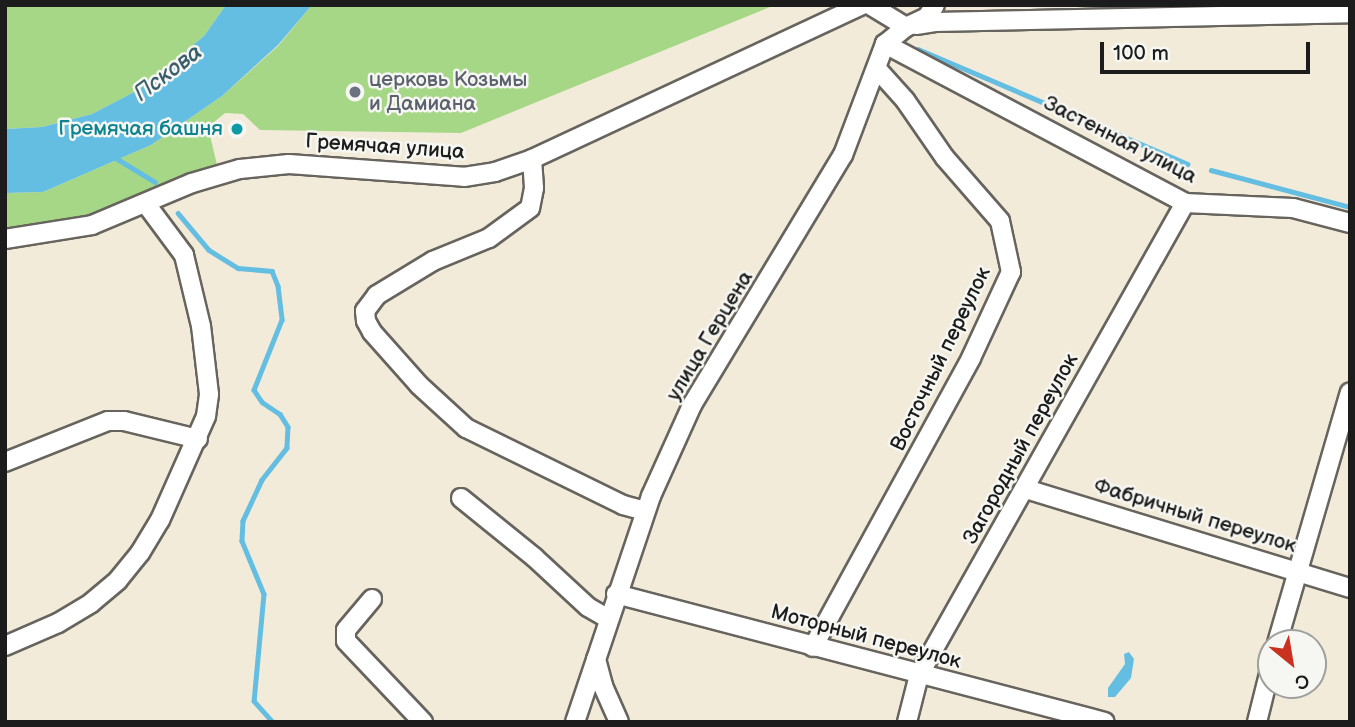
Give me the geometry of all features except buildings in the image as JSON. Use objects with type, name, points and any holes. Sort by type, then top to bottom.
[{"type":"street","name":"Гремячая улица","points":[[5,239],[92,225],[192,183],[240,169],[289,164],[464,177],[495,172],[532,159],[863,5]]},
{"type":"street","points":[[870,5],[906,27],[935,22],[1284,10],[1350,13]]},
{"type":"street","points":[[885,44],[906,27],[927,17],[935,5]]},
{"type":"street","name":"улица Герцена","points":[[575,722],[645,511],[692,405],[843,155],[885,44]]},
{"type":"street","name":"Застенная улица","points":[[885,44],[1185,203],[1293,208],[1350,223]]},
{"type":"street","name":"Восточный переулок","points":[[813,647],[965,370],[1011,272],[1000,221],[945,158],[905,100],[877,69]]},
{"type":"street","points":[[532,159],[534,188],[530,208],[489,238],[433,261],[377,295],[365,311],[366,321],[372,332],[419,385],[466,428],[611,499],[645,511]]},
{"type":"street","points":[[5,646],[58,623],[91,603],[118,580],[141,553],[160,520],[206,416],[209,394],[198,313],[184,255],[150,202]]},
{"type":"street","name":"Загородный переулок","points":[[907,722],[919,675],[1185,203]]},
{"type":"street","points":[[1281,629],[1350,392]]},
{"type":"street","points":[[5,462],[108,421],[124,421],[198,439]]},
{"type":"street","name":"Фабричный переулок","points":[[1026,489],[1350,588]]},
{"type":"street","points":[[461,498],[535,558],[588,607],[609,619]]},
{"type":"street","name":"Моторный переулок","points":[[616,594],[1105,722]]},
{"type":"street","points":[[372,599],[346,630],[346,641],[423,722]]},
{"type":"street","points":[[596,659],[603,686],[619,722]]},
{"type":"street","points":[[1257,722],[1263,699]]},
{"type":"green space","points":[[5,5],[226,5],[204,36],[140,89],[92,114],[42,127],[5,129]]},
{"type":"green space","points":[[312,5],[775,5],[461,133],[260,130],[243,114],[225,113],[208,127],[217,165],[98,215],[5,230],[5,193],[43,192],[151,145],[222,96],[278,46]]},
{"type":"water","name":"Пскова","points":[[226,5],[312,5],[278,45],[222,96],[151,145],[43,192],[5,193],[5,129],[42,127],[92,114],[140,89],[204,36]]},
{"type":"water","points":[[1129,652],[1134,659],[1131,678],[1115,697],[1108,697],[1108,688],[1125,664],[1124,654]]},
{"type":"waterway","points":[[918,49],[1188,164]]},
{"type":"waterway","points":[[114,157],[155,182]]},
{"type":"waterway","points":[[1211,170],[1350,207]]},
{"type":"waterway","points":[[178,213],[209,250],[238,268],[272,271],[278,286],[282,320],[254,390],[262,402],[280,414],[288,427],[287,448],[262,480],[243,521],[242,541],[264,594],[254,701],[273,722]]},
{"type":"place","name":"церковь Козьмы и Дамиана","points":[[355,92]]},
{"type":"place","name":"Гремячая башня","points":[[237,129]]}]
